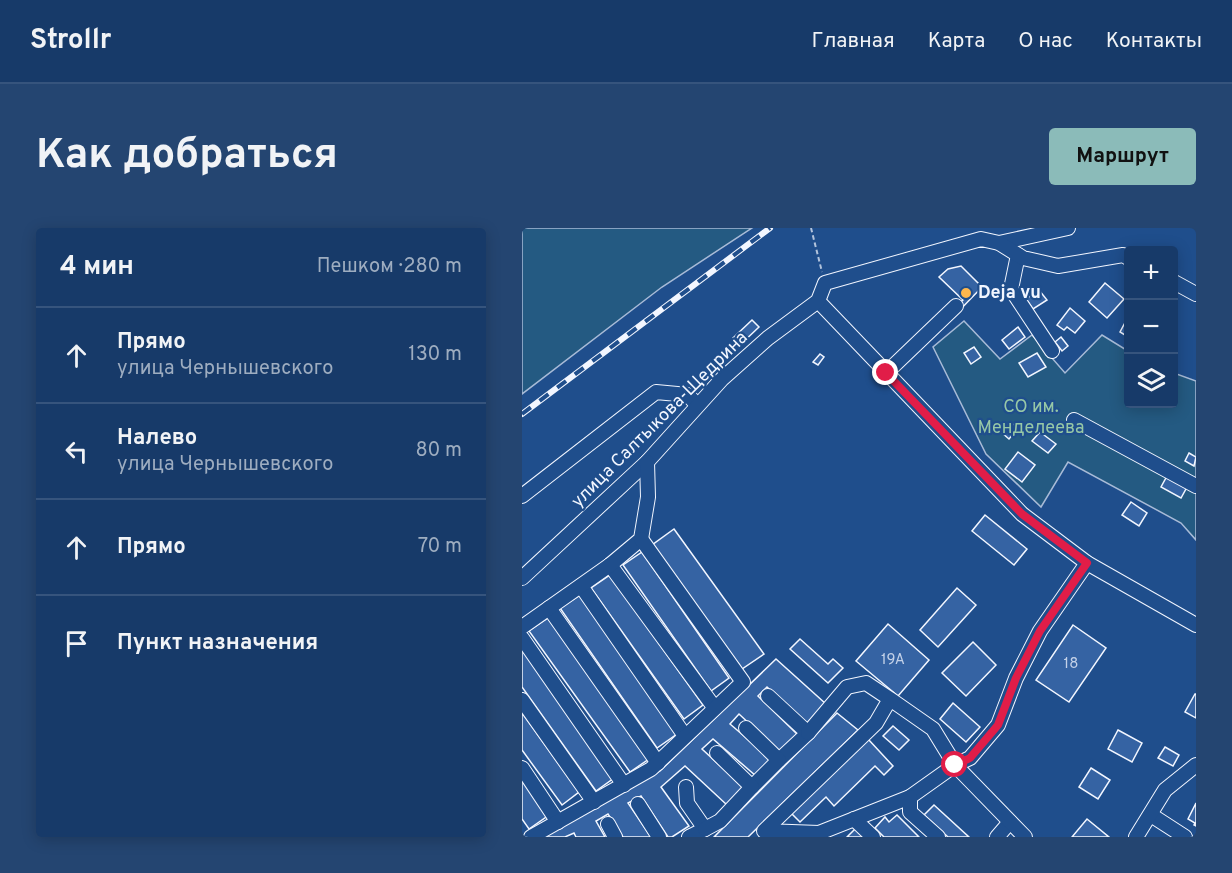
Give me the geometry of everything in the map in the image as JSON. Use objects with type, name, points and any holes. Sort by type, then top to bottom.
[{"type":"street","points":[[999,243],[1068,228]]},
{"type":"street","points":[[1124,256],[1058,266],[1023,258],[999,243],[981,239],[825,283],[818,301],[1022,514],[1087,563],[1196,625]]},
{"type":"street","points":[[1018,255],[1011,289],[1052,351]]},
{"type":"street","points":[[1178,285],[1196,294]]},
{"type":"street","name":"улица Салтыкова-Щедрина","points":[[522,578],[647,462],[722,379],[768,338],[818,301]]},
{"type":"street","points":[[886,373],[956,306]]},
{"type":"street","points":[[522,496],[656,392],[688,395],[697,405]]},
{"type":"street","points":[[1074,420],[1196,486]]},
{"type":"street","points":[[522,627],[610,565],[641,539],[648,497],[647,462]]},
{"type":"street","points":[[531,837],[651,770],[714,707],[743,682],[641,539]]},
{"type":"street","points":[[890,699],[876,723],[764,831],[821,835],[910,797],[955,765],[970,758],[998,725],[1016,678],[1040,631],[1087,563]]},
{"type":"street","points":[[610,565],[714,707]]},
{"type":"street","points":[[580,586],[685,736]]},
{"type":"street","points":[[549,608],[658,763]]},
{"type":"street","points":[[522,638],[624,784]]},
{"type":"street","points":[[689,837],[720,821],[808,733],[847,687],[866,683],[933,729],[955,765],[1025,837]]},
{"type":"street","points":[[768,696],[808,733]]},
{"type":"street","points":[[522,700],[594,802]]},
{"type":"street","points":[[746,728],[779,760]]},
{"type":"street","points":[[717,753],[752,787]]},
{"type":"street","points":[[1136,837],[1165,790],[1196,765]]},
{"type":"street","points":[[522,768],[558,822]]},
{"type":"street","points":[[686,787],[687,803],[705,829]]},
{"type":"street","points":[[910,797],[910,812],[938,837]]},
{"type":"street","points":[[638,804],[659,837]]},
{"type":"street","points":[[1151,815],[1185,837]]},
{"type":"street","points":[[854,819],[873,837]]},
{"type":"street","points":[[997,837],[1010,822]]},
{"type":"street","points":[[608,824],[615,837]]},
{"type":"path","points":[[811,228],[825,283]]},
{"type":"green space","points":[[522,228],[752,228],[662,287],[522,394]]},
{"type":"green space","name":"СО им. Менделеева","points":[[964,321],[1000,359],[1032,335],[1065,373],[1102,335],[1124,349],[1124,408],[1178,408],[1178,374],[1196,381],[1196,540],[1181,523],[1068,462],[1041,507],[986,454],[933,347]]},
{"type":"building","name":"Deja vu","points":[[961,266],[982,287],[956,314],[952,310],[963,300],[939,277],[948,269]]},
{"type":"building","points":[[1105,283],[1124,299],[1107,318],[1089,302]]},
{"type":"building","points":[[1039,290],[1047,300],[1033,309],[1026,299]]},
{"type":"building","points":[[1070,308],[1085,321],[1075,333],[1067,327],[1064,330],[1057,325]]},
{"type":"building","points":[[752,320],[759,327],[740,345],[733,338]]},
{"type":"building","points":[[1018,327],[1025,337],[1009,349],[1002,340]]},
{"type":"building","points":[[1061,337],[1068,346],[1062,351],[1055,342]]},
{"type":"building","points":[[974,347],[981,357],[971,364],[964,353]]},
{"type":"building","points":[[1037,353],[1046,367],[1028,377],[1019,363]]},
{"type":"building","points":[[820,354],[824,357],[818,365],[813,362]]},
{"type":"building","points":[[1010,422],[1018,428],[1009,439],[1001,432]]},
{"type":"building","points":[[1040,432],[1056,444],[1048,453],[1032,441]]},
{"type":"building","points":[[1018,452],[1035,465],[1022,482],[1005,469]]},
{"type":"building","points":[[1189,453],[1196,457],[1194,466],[1185,461]]},
{"type":"building","points":[[1167,476],[1187,487],[1181,498],[1161,487]]},
{"type":"building","points":[[1131,502],[1147,513],[1139,526],[1122,515]]},
{"type":"building","points":[[985,515],[1027,549],[1014,565],[972,531]]},
{"type":"building","points":[[674,529],[764,654],[742,669],[652,545]]},
{"type":"building","points":[[642,552],[729,678],[711,691],[623,565]]},
{"type":"building","points":[[610,575],[703,705],[684,719],[591,588]]},
{"type":"building","points":[[957,588],[976,605],[938,647],[920,630]]},
{"type":"building","points":[[580,595],[677,734],[657,748],[560,608]]},
{"type":"building","points":[[548,618],[649,759],[630,772],[529,631]]},
{"type":"building","points":[[888,624],[929,660],[898,696],[856,661]]},
{"type":"building","points":[[1073,625],[1106,648],[1069,702],[1036,680]]},
{"type":"building","points":[[800,639],[828,664],[833,659],[843,668],[828,683],[790,649]]},
{"type":"building","points":[[973,642],[996,665],[966,696],[942,673]]},
{"type":"building","points":[[522,648],[614,778],[596,791],[522,687]]},
{"type":"building","points":[[776,659],[826,704],[808,724],[767,687],[758,696],[798,735],[780,752],[739,714],[730,724],[771,759],[756,776],[713,739],[702,749],[743,787],[727,805],[685,766],[661,787],[689,826],[672,837],[668,837],[641,796],[628,803],[651,837],[623,837],[608,814],[596,821],[605,837],[576,837],[574,833],[565,837],[539,837],[660,771]]},
{"type":"building","points":[[1196,694],[1196,718],[1185,712]]},
{"type":"building","points":[[953,703],[980,727],[966,742],[940,719]]},
{"type":"building","points":[[522,713],[579,792],[562,805],[522,750]]},
{"type":"building","points":[[837,713],[858,730],[748,837],[714,837]]},
{"type":"building","points":[[893,726],[909,740],[899,750],[883,736]]},
{"type":"building","points":[[1118,730],[1142,743],[1132,762],[1108,749]]},
{"type":"building","points":[[868,739],[893,766],[884,775],[875,766],[834,806],[826,797],[800,822],[791,813]]},
{"type":"building","points":[[1165,747],[1179,755],[1173,766],[1158,758]]},
{"type":"building","points":[[1091,768],[1110,780],[1098,799],[1079,787]]},
{"type":"building","points":[[522,776],[549,815],[529,829],[522,819]]},
{"type":"building","points":[[1196,803],[1196,826],[1188,819]]},
{"type":"building","points":[[934,805],[969,837],[948,837],[924,815]]},
{"type":"building","points":[[897,815],[919,837],[884,837],[875,828],[885,817],[889,822]]},
{"type":"building","points":[[1087,819],[1109,837],[1072,837]]},
{"type":"building","points":[[855,829],[863,837],[847,837]]},
{"type":"railway","points":[[522,414],[770,228]]},
{"type":"place","name":"Deja vu","points":[[966,293]]},
{"type":"route","points":[[886,373],[1022,514],[1087,563],[1040,631],[1016,678],[998,725],[970,758],[955,765]]}]
